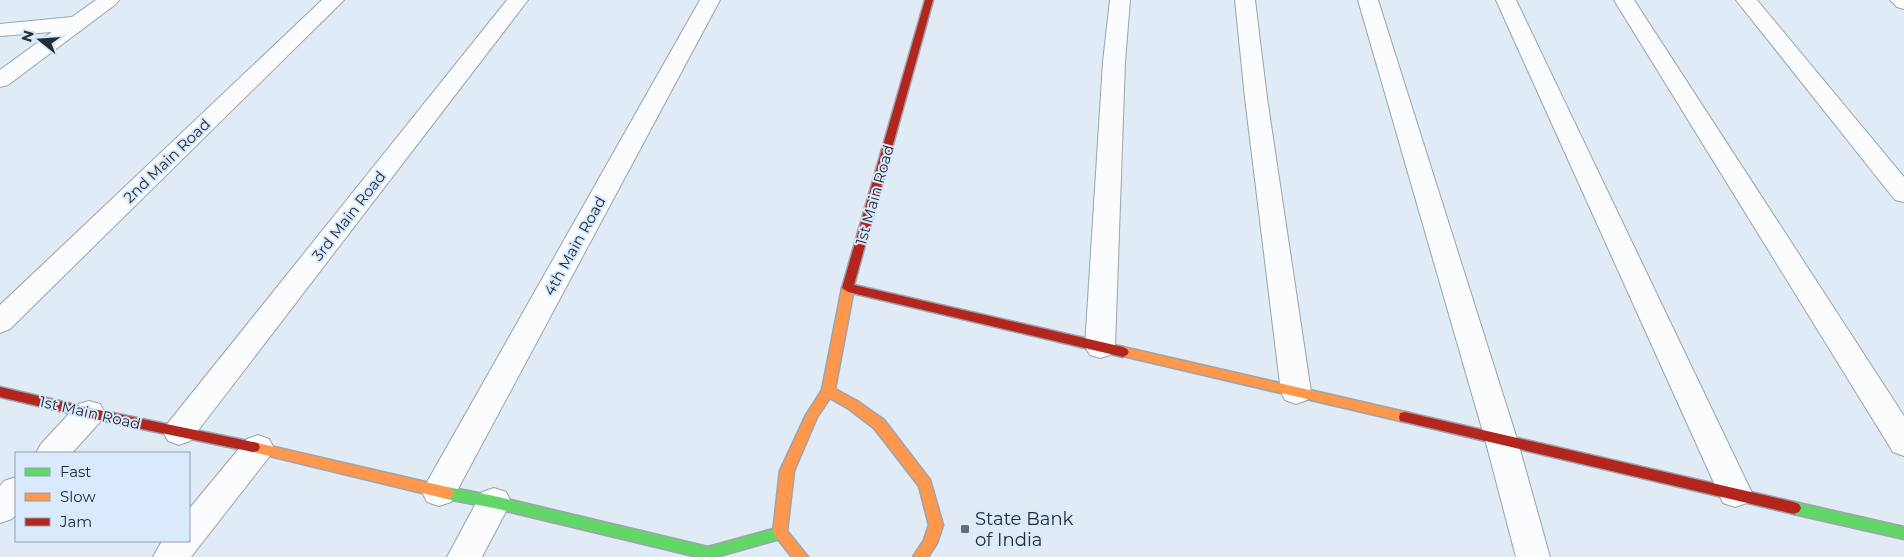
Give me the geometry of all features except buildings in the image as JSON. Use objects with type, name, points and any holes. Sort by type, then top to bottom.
[{"type":"street","points":[[0,80],[109,0]]},
{"type":"street","name":"2nd Main Road","points":[[0,322],[334,0]]},
{"type":"street","name":"3rd Main Road","points":[[179,432],[518,0]]},
{"type":"street","name":"4th Main Road","points":[[439,492],[710,0]]},
{"type":"street","name":"1st Main Road","points":[[828,391],[848,288],[929,0]]},
{"type":"street","points":[[1100,347],[1114,62],[1120,0]]},
{"type":"street","points":[[1245,0],[1256,98],[1296,392]]},
{"type":"street","points":[[1368,0],[1501,439],[1532,557]]},
{"type":"street","points":[[1506,0],[1735,494]]},
{"type":"street","points":[[1624,0],[1904,442]]},
{"type":"street","points":[[1746,0],[1904,194]]},
{"type":"street","points":[[1900,0],[1904,3]]},
{"type":"street","points":[[0,30],[78,23]]},
{"type":"street","points":[[848,288],[1904,533]]},
{"type":"street","points":[[800,557],[780,533],[787,471],[812,415],[828,391],[853,405],[878,424],[925,484],[936,525],[930,542],[920,557]]},
{"type":"street","name":"1st Main Road","points":[[0,392],[89,413],[258,448],[439,492],[494,502],[708,555]]},
{"type":"street","points":[[53,452],[89,413]]},
{"type":"street","points":[[190,533],[258,448]]},
{"type":"street","points":[[0,509],[15,492]]},
{"type":"street","points":[[464,557],[494,502]]},
{"type":"street","points":[[708,555],[780,533]]},
{"type":"street","points":[[170,557],[182,542]]},
{"type":"traffic: fast","points":[[447,493],[494,502],[708,553],[780,533]]},
{"type":"traffic: fast","points":[[1794,508],[1904,533]]},
{"type":"traffic: slow","points":[[801,557],[780,533],[787,471],[812,415],[828,391],[848,288]]},
{"type":"traffic: slow","points":[[1123,352],[1405,417]]},
{"type":"traffic: slow","points":[[828,391],[853,405],[879,424],[925,484],[936,525],[930,543],[920,557]]},
{"type":"traffic: slow","points":[[253,447],[447,493]]},
{"type":"traffic: jam","points":[[848,288],[929,0]]},
{"type":"traffic: jam","points":[[848,288],[1123,352]]},
{"type":"traffic: jam","points":[[0,392],[89,413],[253,447]]},
{"type":"traffic: jam","points":[[1405,417],[1794,508]]},
{"type":"place","name":"State Bank of India","points":[[965,529]]}]
